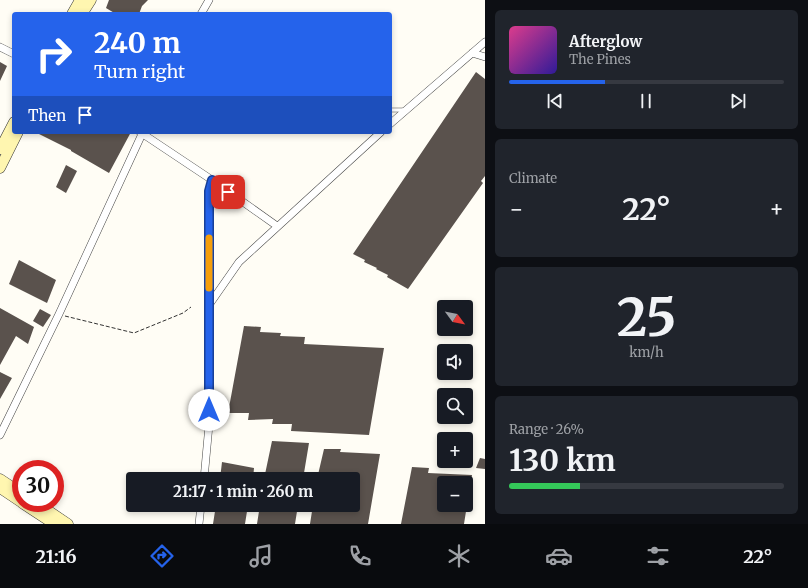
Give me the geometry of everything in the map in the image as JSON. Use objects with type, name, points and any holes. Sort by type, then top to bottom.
[{"type":"main road","points":[[73,12],[80,0]]},
{"type":"main road","points":[[83,12],[90,0]]},
{"type":"main road","points":[[0,149],[12,126]]},
{"type":"main road","points":[[0,168],[17,134]]},
{"type":"main road","points":[[0,479],[12,487]]},
{"type":"main road","points":[[0,488],[12,496]]},
{"type":"main road","points":[[36,512],[54,524]]},
{"type":"main road","points":[[50,512],[68,524]]},
{"type":"street","points":[[202,12],[209,0]]},
{"type":"street","points":[[392,122],[485,42]]},
{"type":"street","points":[[0,47],[12,53]]},
{"type":"street","points":[[472,53],[485,57]]},
{"type":"street","points":[[0,435],[59,314],[141,134]]},
{"type":"street","points":[[143,134],[212,180],[277,226]]},
{"type":"street","points":[[208,305],[239,262],[379,134]]},
{"type":"street","points":[[205,472],[209,426],[209,191],[212,180]]},
{"type":"street","points":[[200,524],[201,512]]},
{"type":"lane","points":[[392,110],[406,110]]},
{"type":"path","points":[[59,314],[134,333],[183,313],[191,307]]},
{"type":"building","points":[[109,0],[148,0],[142,6],[140,12],[113,12],[106,8]]},
{"type":"building","points":[[0,62],[7,66],[0,81]]},
{"type":"building","points":[[476,72],[485,79],[485,176],[481,181],[483,183],[408,289],[387,277],[388,275],[376,269],[377,268],[364,262],[365,260],[353,254]]},
{"type":"building","points":[[39,134],[130,134],[109,173],[71,150]]},
{"type":"building","points":[[66,165],[77,171],[66,193],[56,187]]},
{"type":"building","points":[[19,260],[56,280],[47,303],[9,284]]},
{"type":"building","points":[[0,308],[34,327],[28,344],[16,336],[0,365]]},
{"type":"building","points":[[40,309],[51,315],[43,327],[33,321]]},
{"type":"building","points":[[244,326],[261,327],[260,332],[281,333],[280,336],[305,337],[304,344],[384,348],[369,435],[291,431],[292,424],[272,424],[273,419],[248,420],[249,413],[228,413]]},
{"type":"building","points":[[0,372],[12,378],[0,399]]},
{"type":"building","points":[[272,441],[309,443],[304,472],[265,472]]},
{"type":"building","points":[[324,449],[341,449],[340,452],[380,454],[368,524],[310,524],[312,512],[360,512],[360,472],[319,472]]},
{"type":"building","points":[[480,458],[485,459],[485,469],[476,468]]},
{"type":"building","points":[[222,462],[254,468],[254,472],[221,472]]},
{"type":"building","points":[[412,467],[429,468],[428,473],[472,475],[437,476],[437,512],[466,512],[464,524],[401,524]]},
{"type":"building","points":[[215,512],[247,512],[245,524],[213,524]]},
{"type":"building","points":[[259,512],[297,512],[295,524],[257,524]]},
{"type":"slow traffic","points":[[209,238],[209,288]]},
{"type":"route","points":[[209,410],[209,191],[212,180],[228,192]]}]
